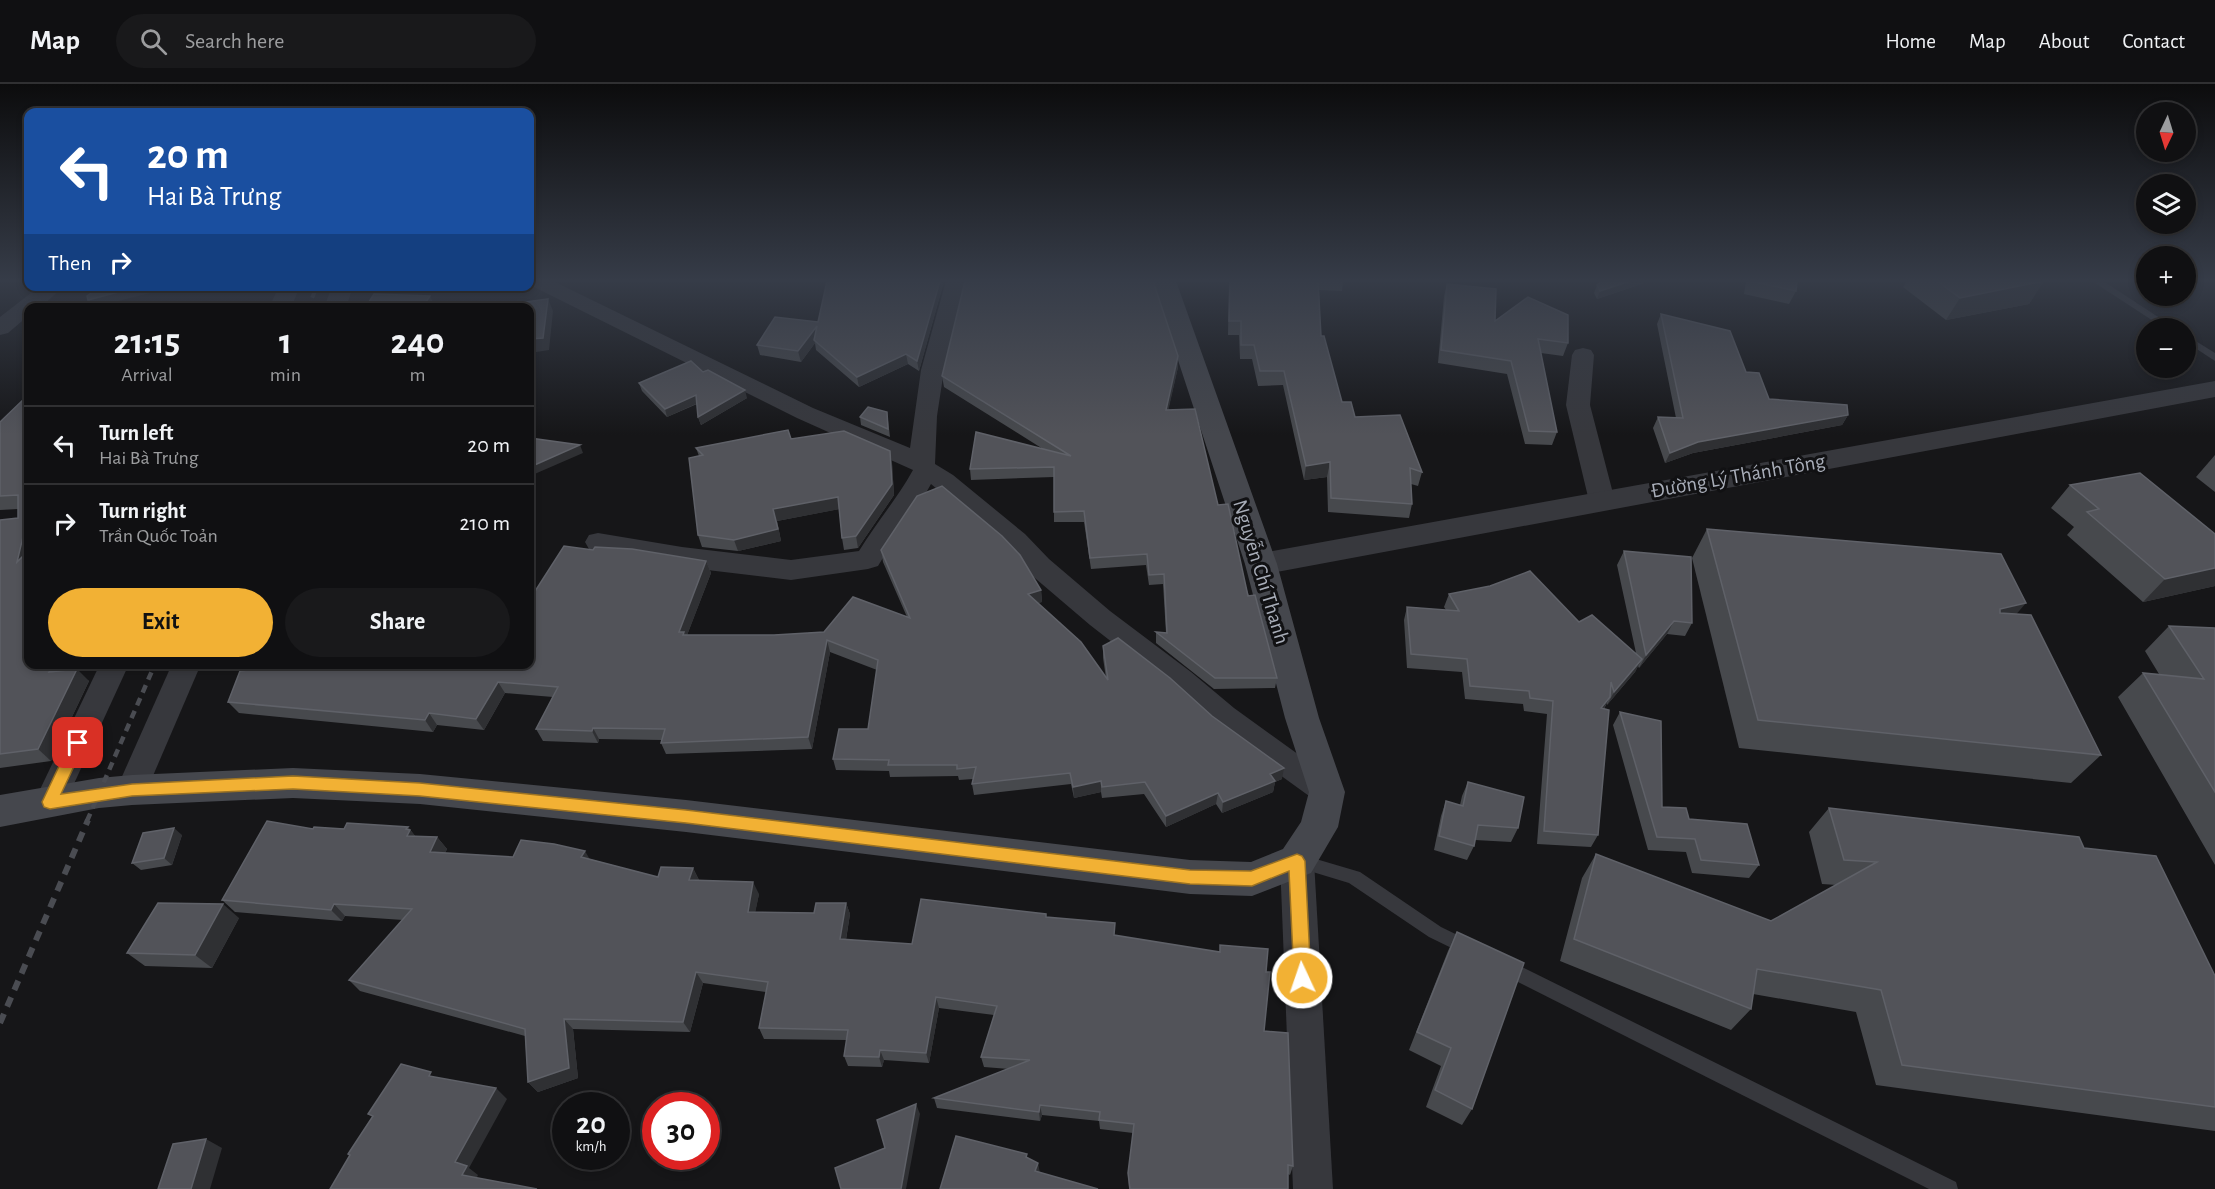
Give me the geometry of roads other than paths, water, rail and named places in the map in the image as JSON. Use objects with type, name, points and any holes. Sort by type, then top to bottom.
[{"type":"main road","name":"Nguyễn Chí Thanh","points":[[1182,333],[1262,564],[1302,718],[1327,792]]},
{"type":"main road","points":[[0,811],[132,790],[293,783],[420,789],[686,816],[1190,877],[1252,879],[1297,861],[1319,826],[1327,792]]},
{"type":"street","points":[[642,333],[805,413],[923,466],[1016,541],[1039,566],[1100,618],[1181,680],[1223,717],[1327,792]]},
{"type":"street","points":[[598,542],[682,557],[791,570],[868,559],[886,529],[908,503],[923,466],[922,418],[942,333]]},
{"type":"street","points":[[1583,355],[1578,405],[1602,501]]},
{"type":"street","name":"Đường Lý Thánh Tông","points":[[1262,564],[2215,389]]},
{"type":"street","points":[[50,802],[113,669]]},
{"type":"street","points":[[132,790],[185,669]]},
{"type":"street","points":[[1297,861],[1312,1189]]},
{"type":"lane","points":[[2196,346],[2215,358]]},
{"type":"lane","points":[[1297,861],[1354,877],[1435,932],[1949,1189]]},
{"type":"railway","points":[[87,821],[153,669]]},
{"type":"railway","points":[[0,1023],[88,820]]}]
